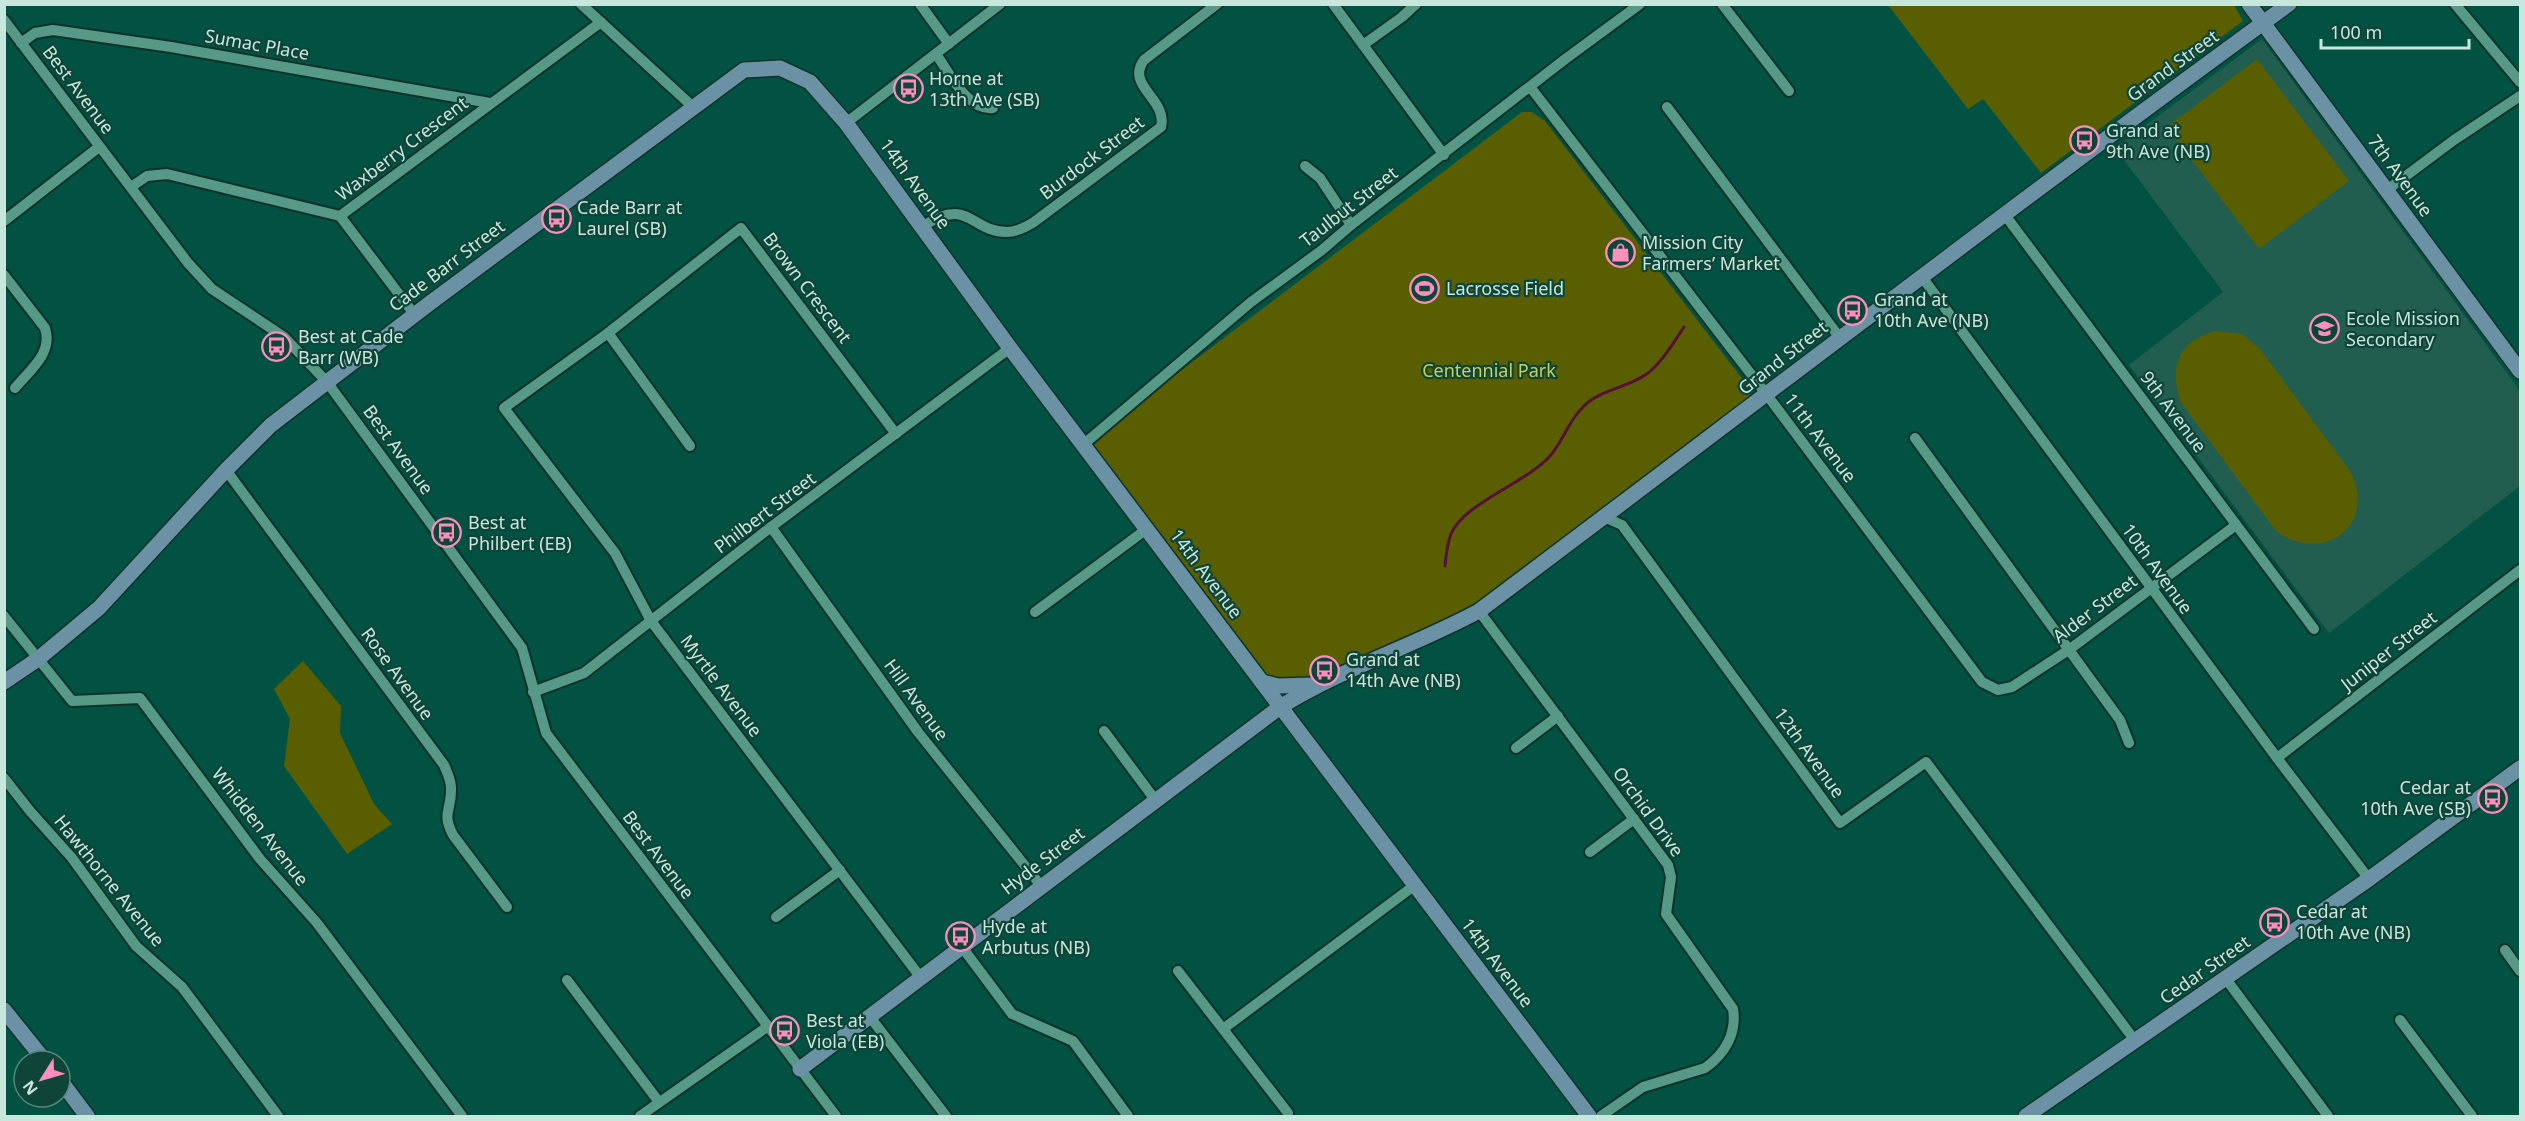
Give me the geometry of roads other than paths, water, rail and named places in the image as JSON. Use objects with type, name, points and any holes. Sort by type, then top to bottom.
[{"type":"street","points":[[581,4],[692,106]]},
{"type":"street","points":[[920,4],[949,44]]},
{"type":"street","points":[[846,123],[1000,4]]},
{"type":"street","name":"Burdock Street","points":[[922,227],[934,219],[949,214],[962,214],[993,229],[1007,232],[1023,228],[1161,127],[1163,118],[1160,109],[1138,76],[1138,68],[1144,60],[1217,4]]},
{"type":"street","points":[[1333,4],[1444,155]]},
{"type":"street","points":[[1363,45],[1416,4]]},
{"type":"street","name":"Taulbut Street","points":[[1084,444],[1251,302],[1322,250],[1351,225],[1640,4]]},
{"type":"street","points":[[1722,4],[1789,91]]},
{"type":"street","name":"7th Avenue","points":[[2249,4],[2387,190],[2516,354],[2520,371]]},
{"type":"street","name":"Grand Street","points":[[1281,707],[1317,684],[1439,633],[1479,611],[1840,338],[2289,4]]},
{"type":"street","points":[[2456,4],[2520,82]]},
{"type":"street","name":"Best Avenue","points":[[4,20],[188,263],[212,289],[284,337],[327,382],[522,648],[546,733],[836,1116]]},
{"type":"street","name":"Waxberry Crescent","points":[[131,187],[147,176],[167,174],[340,216],[601,22]]},
{"type":"street","name":"Sumac Place","points":[[21,43],[35,33],[52,30],[171,47],[490,103]]},
{"type":"street","points":[[936,54],[971,100],[985,109],[993,108]]},
{"type":"street","name":"14th Avenue","points":[[780,68],[810,82],[846,123],[1011,348],[1589,1116]]},
{"type":"street","name":"Cade Barr Street","points":[[4,682],[38,659],[99,608],[226,470],[271,425],[414,314],[744,69],[780,68]]},
{"type":"street","name":"11th Avenue","points":[[1531,88],[1767,395],[1982,682],[1998,690]]},
{"type":"street","points":[[2387,190],[2454,140],[2520,96]]},
{"type":"street","points":[[1667,107],[1840,338]]},
{"type":"street","points":[[4,221],[99,147]]},
{"type":"street","points":[[1305,166],[1320,178],[1351,225]]},
{"type":"street","name":"9th Avenue","points":[[2005,215],[2314,629]]},
{"type":"street","points":[[340,216],[414,314]]},
{"type":"street","name":"Brown Crescent","points":[[504,408],[608,333],[741,228],[896,434]]},
{"type":"street","points":[[4,275],[45,328],[48,338],[47,348],[42,356],[15,388]]},
{"type":"street","name":"10th Avenue","points":[[1922,277],[2150,588],[2369,879]]},
{"type":"street","points":[[608,333],[690,446]]},
{"type":"street","name":"Philbert Street","points":[[533,692],[584,673],[771,527],[1011,348]]},
{"type":"street","name":"Myrtle Avenue","points":[[504,408],[615,553],[651,621],[921,978]]},
{"type":"street","points":[[1915,438],[2120,720],[2129,743]]},
{"type":"street","name":"Rose Avenue","points":[[226,470],[444,765],[451,790],[446,812],[447,824],[507,907]]},
{"type":"street","name":"12th Avenue","points":[[1604,518],[1622,525],[1840,823],[1926,762],[2136,1042]]},
{"type":"street","name":"Alder Street","points":[[1998,690],[2012,687],[2070,649],[2236,525]]},
{"type":"street","name":"Hill Avenue","points":[[771,527],[918,732],[1042,887]]},
{"type":"street","points":[[1035,612],[1148,528]]},
{"type":"street","name":"Juniper Street","points":[[2277,758],[2520,570]]},
{"type":"street","name":"Orchid Drive","points":[[1479,611],[1635,819],[1671,871],[1666,908],[1669,918],[1733,1009],[1734,1027],[1725,1047],[1715,1060],[1705,1068],[1643,1087],[1601,1116]]},
{"type":"street","name":"Whidden Avenue","points":[[4,616],[72,701],[140,698],[260,859],[317,923],[462,1116]]},
{"type":"street","points":[[1262,682],[1278,686],[1317,684]]},
{"type":"street","name":"Hyde Street","points":[[800,1069],[1281,707]]},
{"type":"street","points":[[1516,748],[1558,716]]},
{"type":"street","points":[[1104,730],[1156,801]]},
{"type":"street","name":"Cedar Street","points":[[2026,1116],[2369,879],[2520,768]]},
{"type":"street","name":"Hawthorne Avenue","points":[[4,778],[72,858],[136,946],[182,987],[278,1116]]},
{"type":"street","points":[[1590,852],[1635,819]]},
{"type":"street","points":[[776,916],[840,870]]},
{"type":"street","points":[[1223,1029],[1415,885]]},
{"type":"street","points":[[962,946],[1012,1014],[1072,1041],[1128,1116]]},
{"type":"street","points":[[2505,950],[2520,971]]},
{"type":"street","points":[[1178,971],[1288,1113]]},
{"type":"street","points":[[2226,979],[2328,1116]]},
{"type":"street","points":[[567,980],[659,1102]]},
{"type":"street","points":[[4,1010],[35,1049]]},
{"type":"street","points":[[870,1017],[946,1116]]},
{"type":"street","points":[[2400,1020],[2472,1116]]},
{"type":"street","points":[[640,1116],[767,1027]]},
{"type":"street","points":[[72,1096],[87,1116]]},
{"type":"waterway","points":[[1445,566],[1451,534],[1458,523],[1482,503],[1526,475],[1550,456],[1578,412],[1590,401],[1648,373],[1663,357],[1684,327]]},
{"type":"place","name":"Horne at 13th Ave (SB)","points":[[908,89]]},
{"type":"place","name":"Grand at 9th Ave (NB)","points":[[2085,141]]},
{"type":"place","name":"Cade Barr at Laurel (SB)","points":[[556,218]]},
{"type":"place","name":"Mission City Farmers’ Market","points":[[1621,253]]},
{"type":"place","name":"Lacrosse Field","points":[[1425,289]]},
{"type":"place","name":"Grand at 10th Ave (NB)","points":[[1853,310]]},
{"type":"place","name":"Ecole Mission Secondary","points":[[2325,329]]},
{"type":"place","name":"Best at Cade Barr (WB)","points":[[277,347]]},
{"type":"place","name":"Best at Philbert (EB)","points":[[447,533]]},
{"type":"place","name":"Grand at 14th Ave (NB)","points":[[1325,670]]},
{"type":"place","name":"Cedar at 10th Ave (SB)","points":[[2492,798]]},
{"type":"place","name":"Cedar at 10th Ave (NB)","points":[[2275,922]]},
{"type":"place","name":"Hyde at Arbutus (NB)","points":[[961,937]]},
{"type":"place","name":"Best at Viola (EB)","points":[[785,1031]]},
{"type":"park label","name":"Centennial Park","points":[[1489,371]]}]
